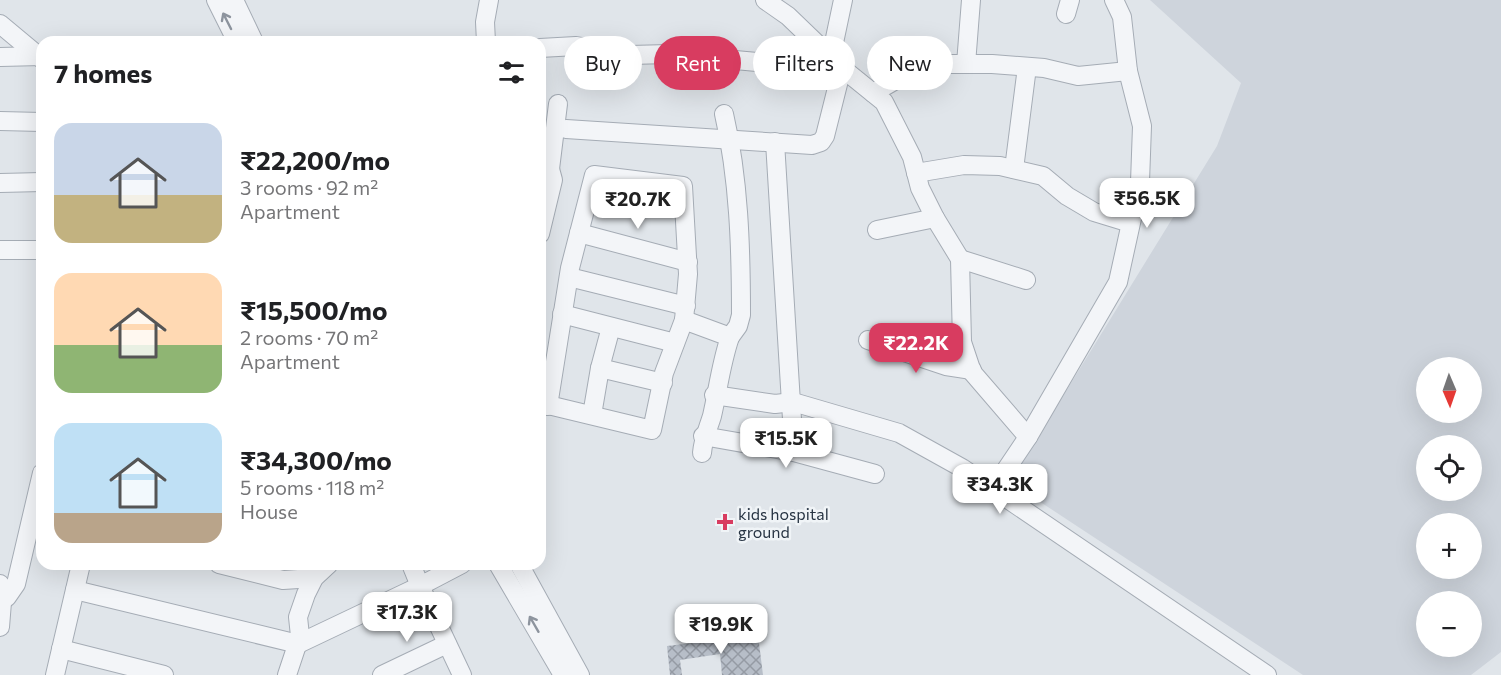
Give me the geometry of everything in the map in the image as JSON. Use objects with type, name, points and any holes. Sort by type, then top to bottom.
[{"type":"street","points":[[216,0],[234,36]]},
{"type":"street","points":[[234,0],[251,36]]},
{"type":"street","points":[[486,36],[485,22],[489,0]]},
{"type":"street","points":[[765,0],[788,16],[809,36]]},
{"type":"street","points":[[840,36],[843,0]]},
{"type":"street","points":[[966,64],[971,0]]},
{"type":"street","points":[[993,489],[1029,436],[1118,282],[1140,182],[1142,126],[1128,71],[1122,17],[1114,0]]},
{"type":"street","points":[[0,24],[36,53]]},
{"type":"street","points":[[546,48],[576,46],[638,56],[669,54],[753,62]]},
{"type":"street","points":[[0,57],[36,57]]},
{"type":"street","points":[[873,93],[915,69],[966,64],[1027,67],[1078,76],[1128,71]]},
{"type":"street","points":[[1014,169],[1027,67]]},
{"type":"street","points":[[855,78],[884,102],[912,157],[916,173],[935,218],[960,259],[962,342],[972,370],[1029,436]]},
{"type":"street","points":[[566,129],[812,145],[820,142],[825,136],[833,90]]},
{"type":"street","points":[[546,161],[558,104]]},
{"type":"street","points":[[724,114],[730,138],[741,244],[741,315],[738,326],[730,337],[714,395],[712,417],[703,444],[794,452],[875,474]]},
{"type":"street","points":[[0,121],[36,122]]},
{"type":"street","points":[[776,142],[793,402],[794,452]]},
{"type":"street","points":[[916,173],[964,165],[1000,166],[1014,169],[1043,177],[1067,196],[1094,212],[1130,223]]},
{"type":"street","points":[[546,168],[553,180],[546,209]]},
{"type":"street","points":[[546,378],[548,351],[562,314],[594,175],[682,186],[688,262],[685,313],[663,383],[652,430],[546,404]]},
{"type":"street","points":[[0,183],[36,182]]},
{"type":"street","points":[[877,231],[935,218]]},
{"type":"street","points":[[579,233],[688,262]]},
{"type":"street","points":[[0,250],[36,250]]},
{"type":"street","points":[[960,259],[1026,280]]},
{"type":"street","points":[[569,277],[685,313],[730,337]]},
{"type":"street","points":[[562,314],[675,343]]},
{"type":"street","points":[[592,415],[600,368],[611,327]]},
{"type":"street","points":[[868,340],[946,366],[972,370]]},
{"type":"street","points":[[600,368],[663,383]]},
{"type":"street","points":[[714,395],[775,404],[793,402],[831,411],[899,433],[962,468],[1267,675]]},
{"type":"street","points":[[0,627],[1,596],[16,584],[36,499]]},
{"type":"street","points":[[55,675],[80,570]]},
{"type":"street","points":[[243,570],[283,580],[314,578]]},
{"type":"street","points":[[288,672],[300,636],[298,617],[314,578],[323,570]]},
{"type":"street","points":[[413,570],[462,675]]},
{"type":"street","points":[[75,590],[298,644],[451,570]]},
{"type":"street","points":[[502,570],[563,675]]},
{"type":"street","points":[[522,570],[580,675]]},
{"type":"street","points":[[382,675],[447,644]]},
{"type":"street","points":[[61,649],[164,675]]},
{"type":"shaded area","points":[[1150,0],[1501,0],[1501,652],[1471,675],[1303,675],[1010,482],[1217,146],[1241,83]]},
{"type":"building","points":[[758,635],[763,675],[722,675],[720,654],[680,660],[682,675],[670,675],[667,646]]},
{"type":"place","name":"kids hospital ground","points":[[725,522]]}]
